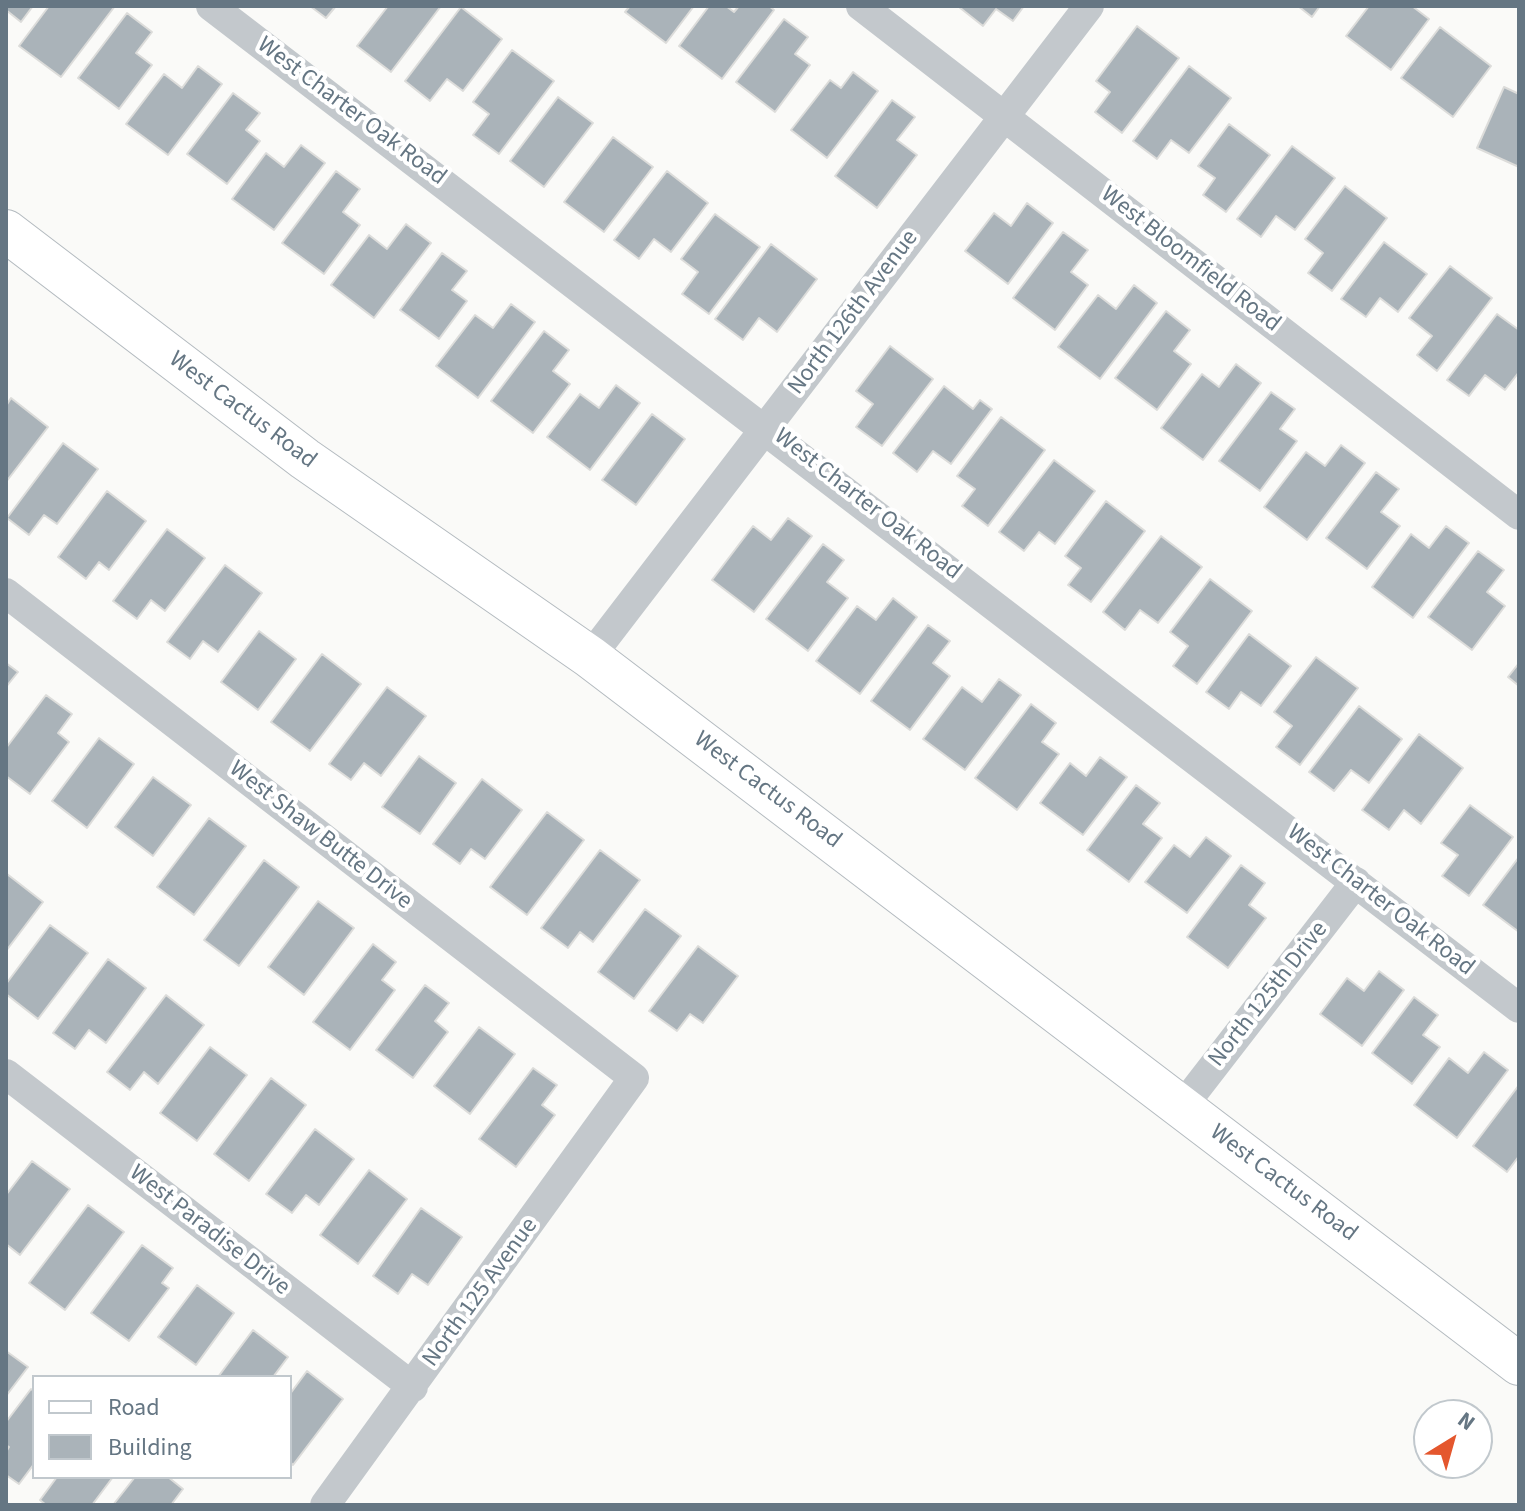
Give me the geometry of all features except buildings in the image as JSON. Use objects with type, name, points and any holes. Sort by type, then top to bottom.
[{"type":"main road","name":"West Cactus Road","points":[[6,231],[305,459],[590,657],[1519,1364]]},
{"type":"street","name":"West Charter Oak Road","points":[[211,6],[766,428],[1519,1008]]},
{"type":"street","name":"West Bloomfield Road","points":[[861,6],[1519,515]]},
{"type":"street","name":"North 126th Avenue","points":[[590,657],[1089,6]]},
{"type":"street","name":"West Shaw Butte Drive","points":[[6,593],[634,1078]]},
{"type":"street","name":"North 125th Drive","points":[[1182,1107],[1356,882]]},
{"type":"street","name":"West Paradise Drive","points":[[6,1074],[413,1387]]},
{"type":"street","name":"North 125 Avenue","points":[[325,1505],[634,1078]]}]
